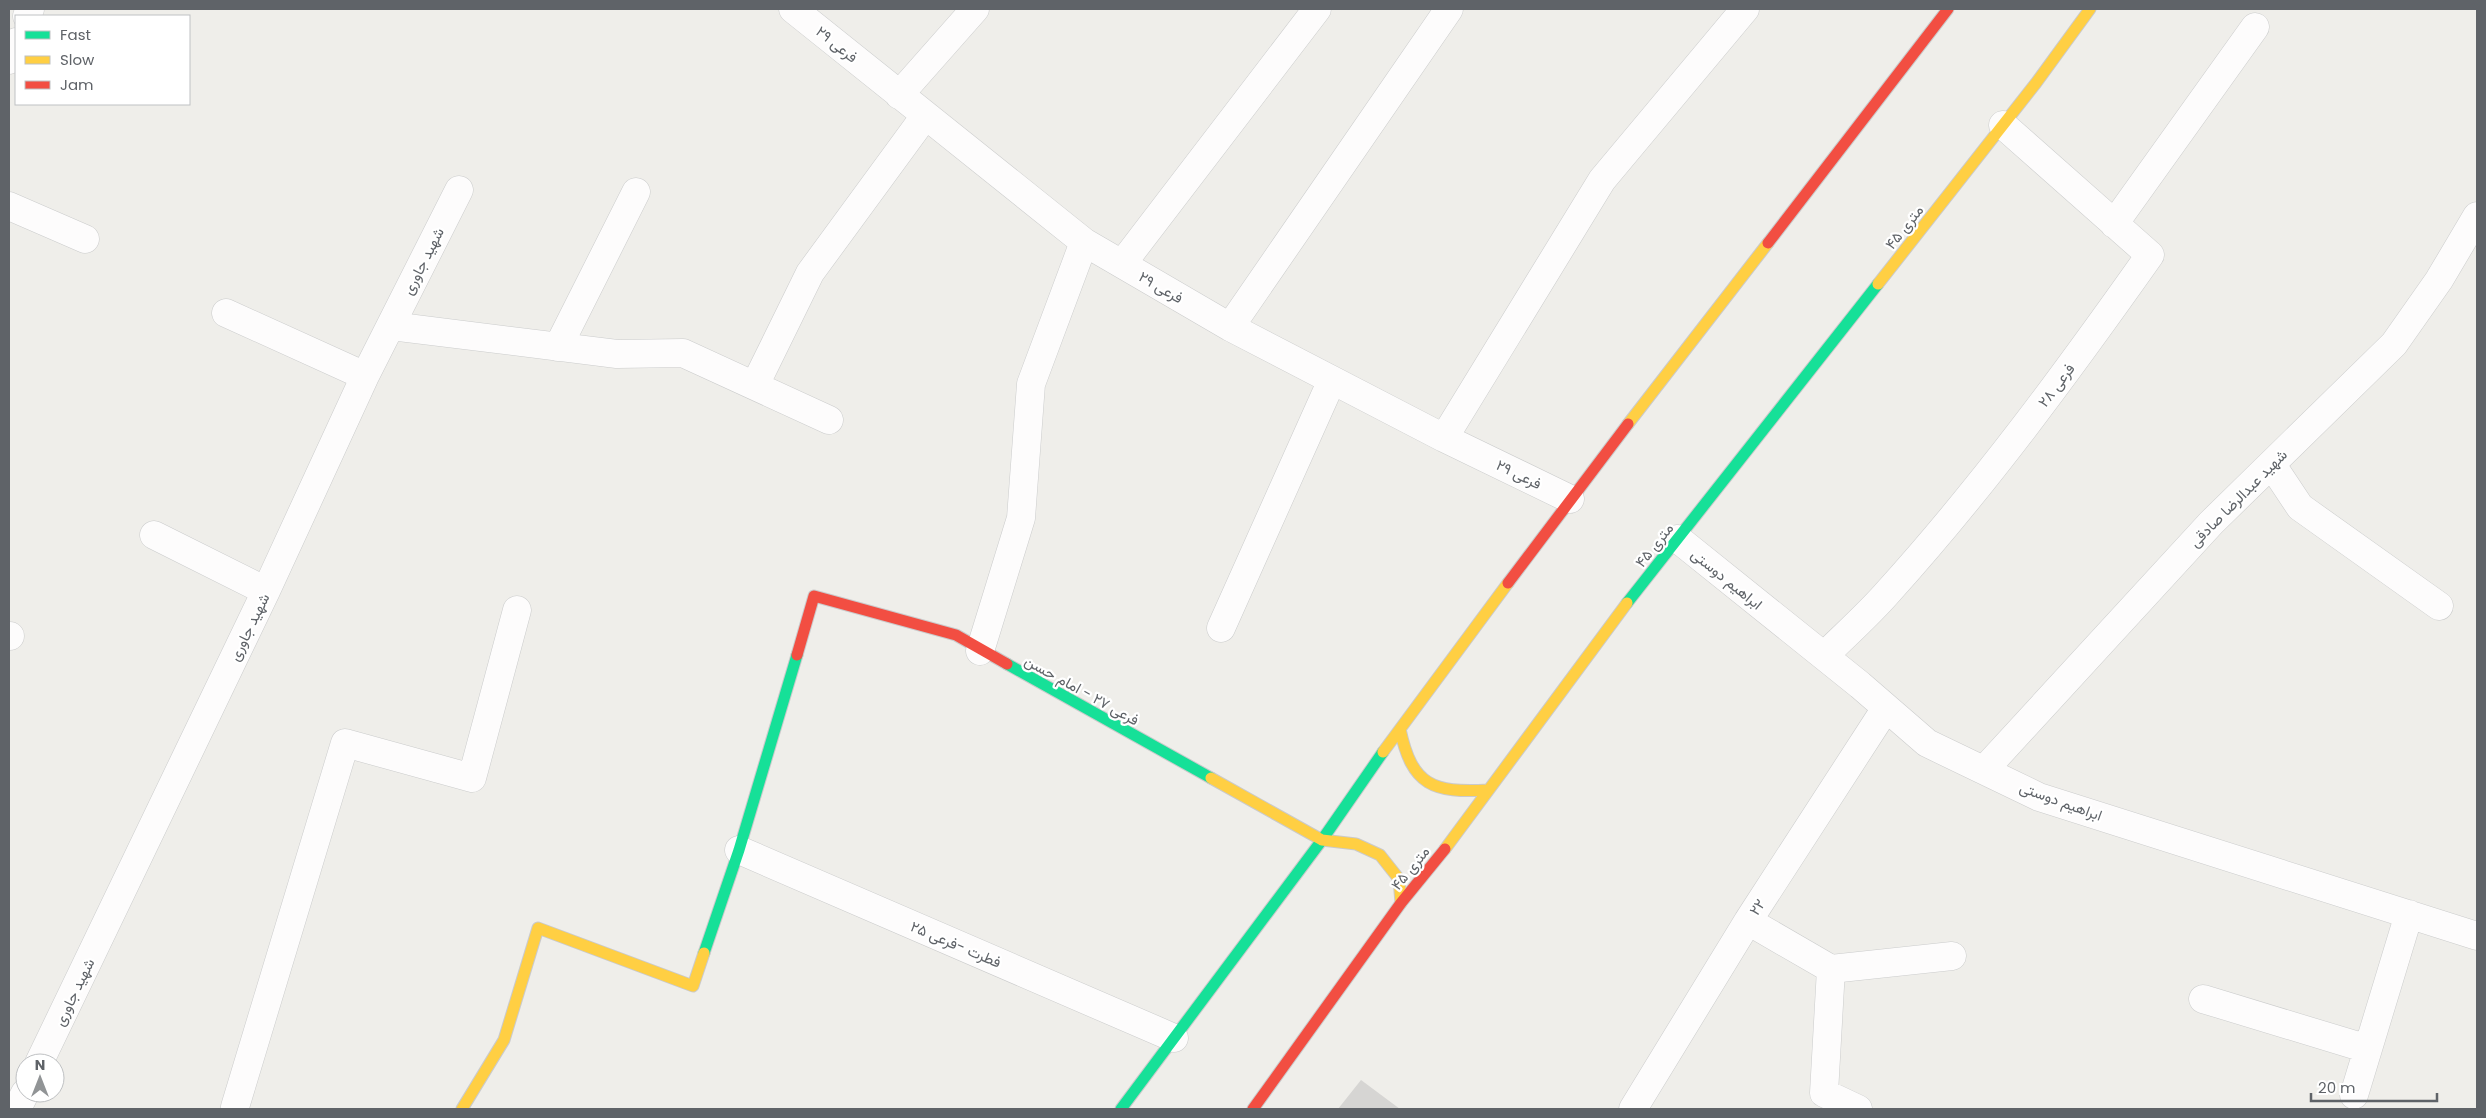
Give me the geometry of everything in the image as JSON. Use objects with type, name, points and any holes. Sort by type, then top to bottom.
[{"type":"main road","points":[[1121,1109],[1322,840],[1400,729],[1570,499],[1948,9]]},
{"type":"main road","name":"۴۵ متری","points":[[1253,1109],[1401,903],[1488,790],[1611,624],[2003,125],[2090,9]]},
{"type":"main road","name":"فرعی ۲۷ - امام حسن","points":[[739,850],[814,596],[956,636],[1322,840]]},
{"type":"main road","points":[[1400,729],[1403,750],[1410,766],[1431,786],[1458,792],[1488,790]]},
{"type":"main road","points":[[1322,840],[1356,844],[1380,855],[1399,878],[1401,903]]},
{"type":"main road","points":[[462,1109],[504,1040],[538,928],[693,986],[739,850]]},
{"type":"street","name":"فرعی ۲۹","points":[[793,9],[1084,242],[1230,327],[1444,438],[1570,499]]},
{"type":"street","points":[[899,95],[975,9]]},
{"type":"street","points":[[1122,264],[1317,9]]},
{"type":"street","points":[[1230,327],[1448,9]]},
{"type":"street","points":[[1444,438],[1602,180],[1746,9]]},
{"type":"street","points":[[2114,224],[2255,27]]},
{"type":"street","points":[[9,60],[15,45]]},
{"type":"street","points":[[755,385],[810,273],[925,116]]},
{"type":"street","name":"فرعی ۲۸","points":[[1824,656],[1888,593],[1965,500],[2059,383],[2150,255],[2003,125]]},
{"type":"street","name":"شهید جاوری","points":[[44,1053],[266,591],[390,326],[459,190]]},
{"type":"street","points":[[558,347],[636,192]]},
{"type":"street","points":[[9,206],[85,239]]},
{"type":"street","name":"شهید عبدالرضا صادقی","points":[[1984,770],[2211,523],[2394,344],[2439,280],[2477,216]]},
{"type":"street","points":[[980,651],[1021,518],[1031,384],[1084,242]]},
{"type":"street","points":[[226,312],[366,376]]},
{"type":"street","points":[[390,326],[617,354],[683,353],[829,420]]},
{"type":"street","points":[[1222,628],[1332,380]]},
{"type":"street","points":[[2272,465],[2300,507],[2439,606]]},
{"type":"street","points":[[154,535],[266,591]]},
{"type":"street","name":"ابراهیم دوستی","points":[[1678,540],[1824,656],[1927,743],[2039,797],[2477,936]]},
{"type":"street","points":[[233,1108],[345,743],[472,778],[516,610]]},
{"type":"street","name":"۲۲","points":[[1633,1109],[1748,921],[1886,708]]},
{"type":"street","name":"فطرت -فرعی ۲۵","points":[[739,850],[1174,1038]]},
{"type":"street","points":[[2354,1095],[2409,914]]},
{"type":"street","points":[[1748,921],[1831,969],[1952,956]]},
{"type":"street","points":[[1831,969],[1824,1093],[1858,1109]]},
{"type":"street","points":[[2203,999],[2368,1050]]},
{"type":"building","points":[[1361,1080],[1400,1109],[1338,1109]]},
{"type":"traffic: fast","points":[[1627,603],[1878,284]]},
{"type":"traffic: fast","points":[[704,953],[739,850],[797,655]]},
{"type":"traffic: fast","points":[[1007,664],[1211,778]]},
{"type":"traffic: fast","points":[[1121,1109],[1322,840],[1383,752]]},
{"type":"traffic: slow","points":[[1878,284],[2036,83],[2090,9]]},
{"type":"traffic: slow","points":[[1628,424],[1768,243]]},
{"type":"traffic: slow","points":[[1383,752],[1508,583]]},
{"type":"traffic: slow","points":[[1445,849],[1627,603]]},
{"type":"traffic: slow","points":[[1400,729],[1411,763],[1428,782],[1453,790],[1488,790]]},
{"type":"traffic: slow","points":[[1211,778],[1322,840]]},
{"type":"traffic: slow","points":[[1322,840],[1356,844],[1380,855],[1399,879],[1401,903]]},
{"type":"traffic: slow","points":[[462,1109],[504,1040],[538,928],[693,986],[704,953]]},
{"type":"traffic: jam","points":[[1768,243],[1948,9]]},
{"type":"traffic: jam","points":[[1508,583],[1628,424]]},
{"type":"traffic: jam","points":[[797,655],[814,596],[956,635],[1007,664]]},
{"type":"traffic: jam","points":[[1253,1109],[1401,903],[1445,849]]}]
